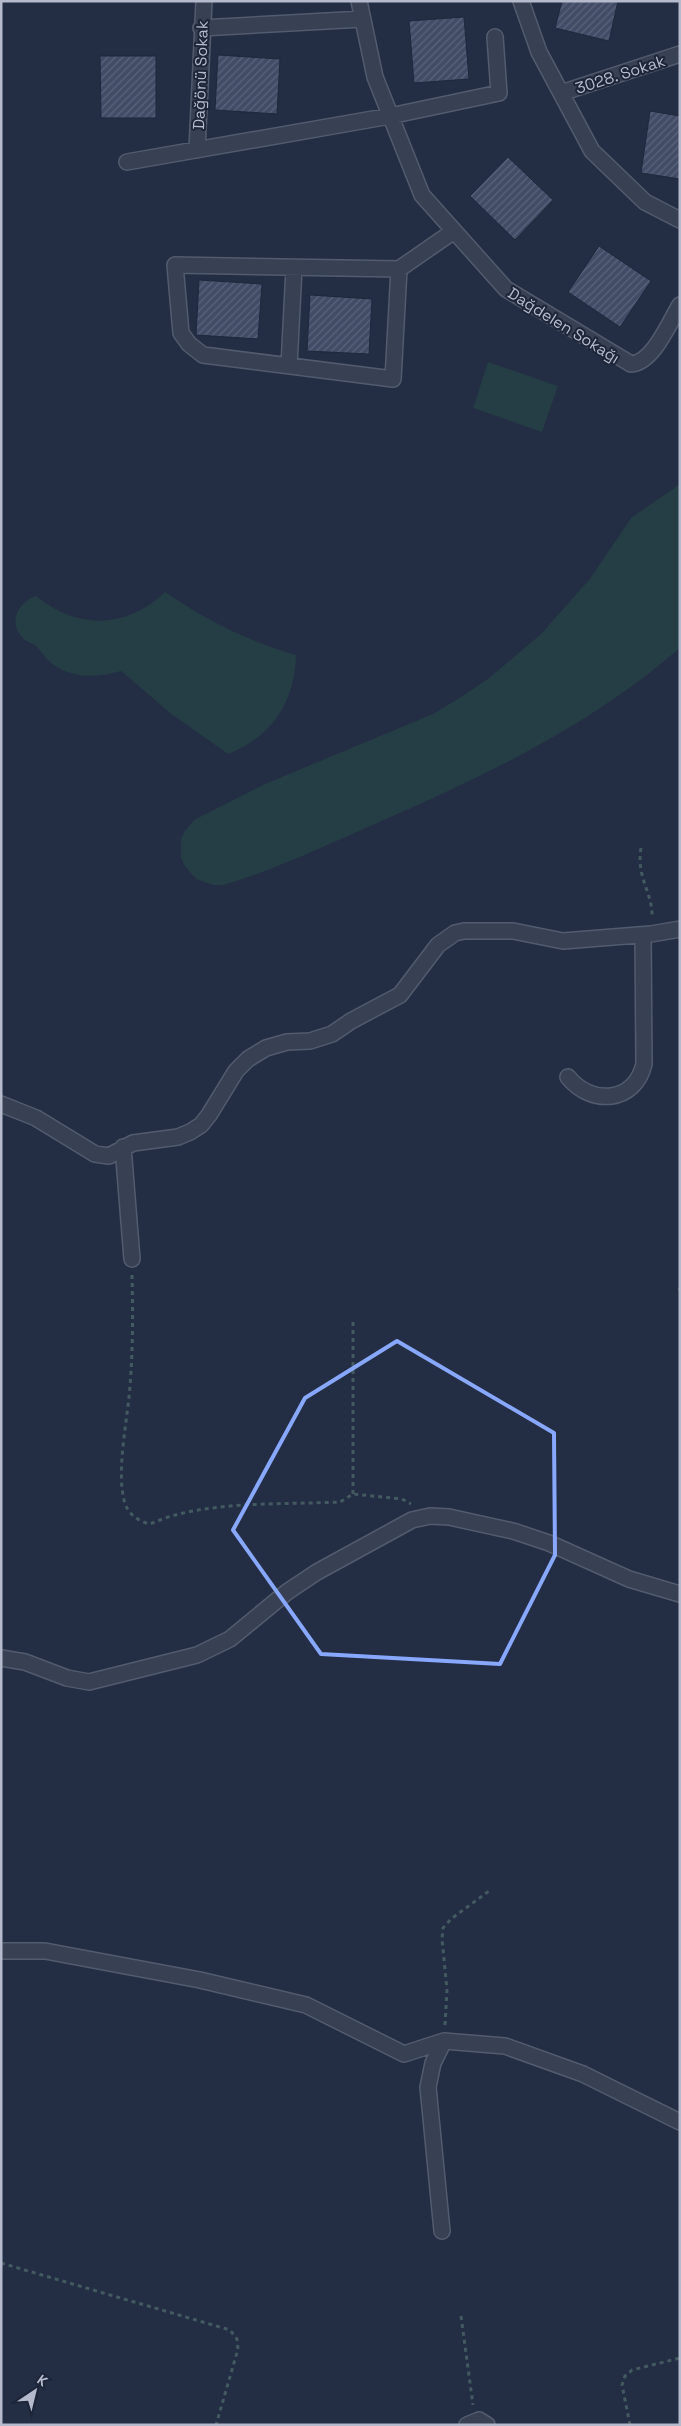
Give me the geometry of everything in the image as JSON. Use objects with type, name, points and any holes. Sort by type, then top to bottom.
[{"type":"street","name":"Dağönü Sokak","points":[[197,150],[201,28],[204,1]]},
{"type":"street","name":"Dağdelen Sokağı","points":[[359,1],[375,77],[422,195],[506,290],[625,363],[638,364],[648,358],[680,305]]},
{"type":"street","points":[[521,1],[539,52],[592,151],[645,202],[680,220]]},
{"type":"street","points":[[201,28],[363,19]]},
{"type":"street","points":[[127,162],[390,116],[499,93],[495,37]]},
{"type":"street","name":"3028. Sokak","points":[[561,93],[680,54]]},
{"type":"street","points":[[400,269],[393,379],[203,355],[195,350],[182,332],[175,266],[400,269],[454,231]]},
{"type":"street","points":[[289,366],[294,268]]},
{"type":"street","points":[[1,1104],[36,1118],[102,1157],[115,1154],[133,1143],[178,1137],[201,1125],[236,1071],[248,1058],[266,1048],[287,1042],[310,1041],[332,1034],[351,1021],[400,995],[438,945],[454,933],[513,930],[563,941],[646,935],[680,929]]},
{"type":"street","points":[[568,1077],[575,1087],[585,1093],[609,1097],[630,1089],[642,1074],[644,1064],[646,935]]},
{"type":"street","points":[[124,1147],[132,1259]]},
{"type":"street","points":[[1,1658],[26,1662],[66,1678],[89,1682],[197,1655],[230,1639],[287,1592],[317,1572],[421,1518],[440,1516],[513,1532],[549,1543],[629,1579],[680,1594]]},
{"type":"street","points":[[1,1951],[46,1951],[200,1980],[306,2005],[404,2054],[444,2041],[505,2046],[583,2074],[680,2122]]},
{"type":"street","points":[[442,2231],[428,2087],[433,2063],[444,2041]]},
{"type":"path","points":[[641,848],[640,874],[652,914],[646,935]]},
{"type":"path","points":[[132,1259],[133,1329],[123,1455],[122,1493],[127,1509],[133,1516],[150,1524],[166,1516],[195,1509],[340,1502],[353,1494],[402,1499],[416,1508],[421,1518]]},
{"type":"path","points":[[353,1318],[353,1494]]},
{"type":"path","points":[[444,2041],[447,1990],[442,1939],[443,1928],[451,1919],[489,1891]]},
{"type":"path","points":[[1,2263],[230,2330],[237,2339],[238,2349],[216,2425]]},
{"type":"path","points":[[461,2316],[476,2423]]},
{"type":"path","points":[[630,2425],[622,2385],[625,2376],[632,2370],[680,2358]]},
{"type":"highlighted area","points":[[397,1341],[554,1433],[555,1555],[500,1664],[321,1654],[233,1530],[305,1398]]},
{"type":"shaded area","points":[[488,362],[558,386],[542,432],[473,408]]},
{"type":"shaded area","points":[[680,484],[680,648],[646,676],[610,702],[573,725],[497,768],[281,865],[223,885],[213,885],[196,879],[184,865],[181,857],[181,840],[184,832],[194,820],[265,784],[433,714],[489,678],[540,635],[589,580],[631,518]]},
{"type":"shaded area","points":[[165,592],[196,612],[228,629],[296,655],[295,672],[286,702],[269,728],[244,747],[228,754],[170,713],[121,671],[85,676],[59,668],[51,663],[36,646],[24,639],[16,626],[15,620],[20,608],[24,603],[36,596],[68,615],[102,621],[134,613],[150,604]]},
{"type":"building","points":[[562,1],[618,1],[609,41],[555,28]]},
{"type":"building","points":[[464,17],[469,79],[414,83],[409,21]]},
{"type":"building","points":[[218,55],[280,59],[277,114],[215,110]]},
{"type":"building","points":[[100,56],[156,56],[156,118],[101,118]]},
{"type":"building","points":[[650,111],[680,116],[680,179],[641,173]]},
{"type":"building","points":[[508,157],[553,200],[515,240],[470,196]]},
{"type":"building","points":[[599,246],[651,281],[620,327],[568,292]]},
{"type":"building","points":[[199,280],[262,284],[258,339],[196,335]]},
{"type":"building","points":[[310,295],[372,299],[369,354],[307,351]]}]
